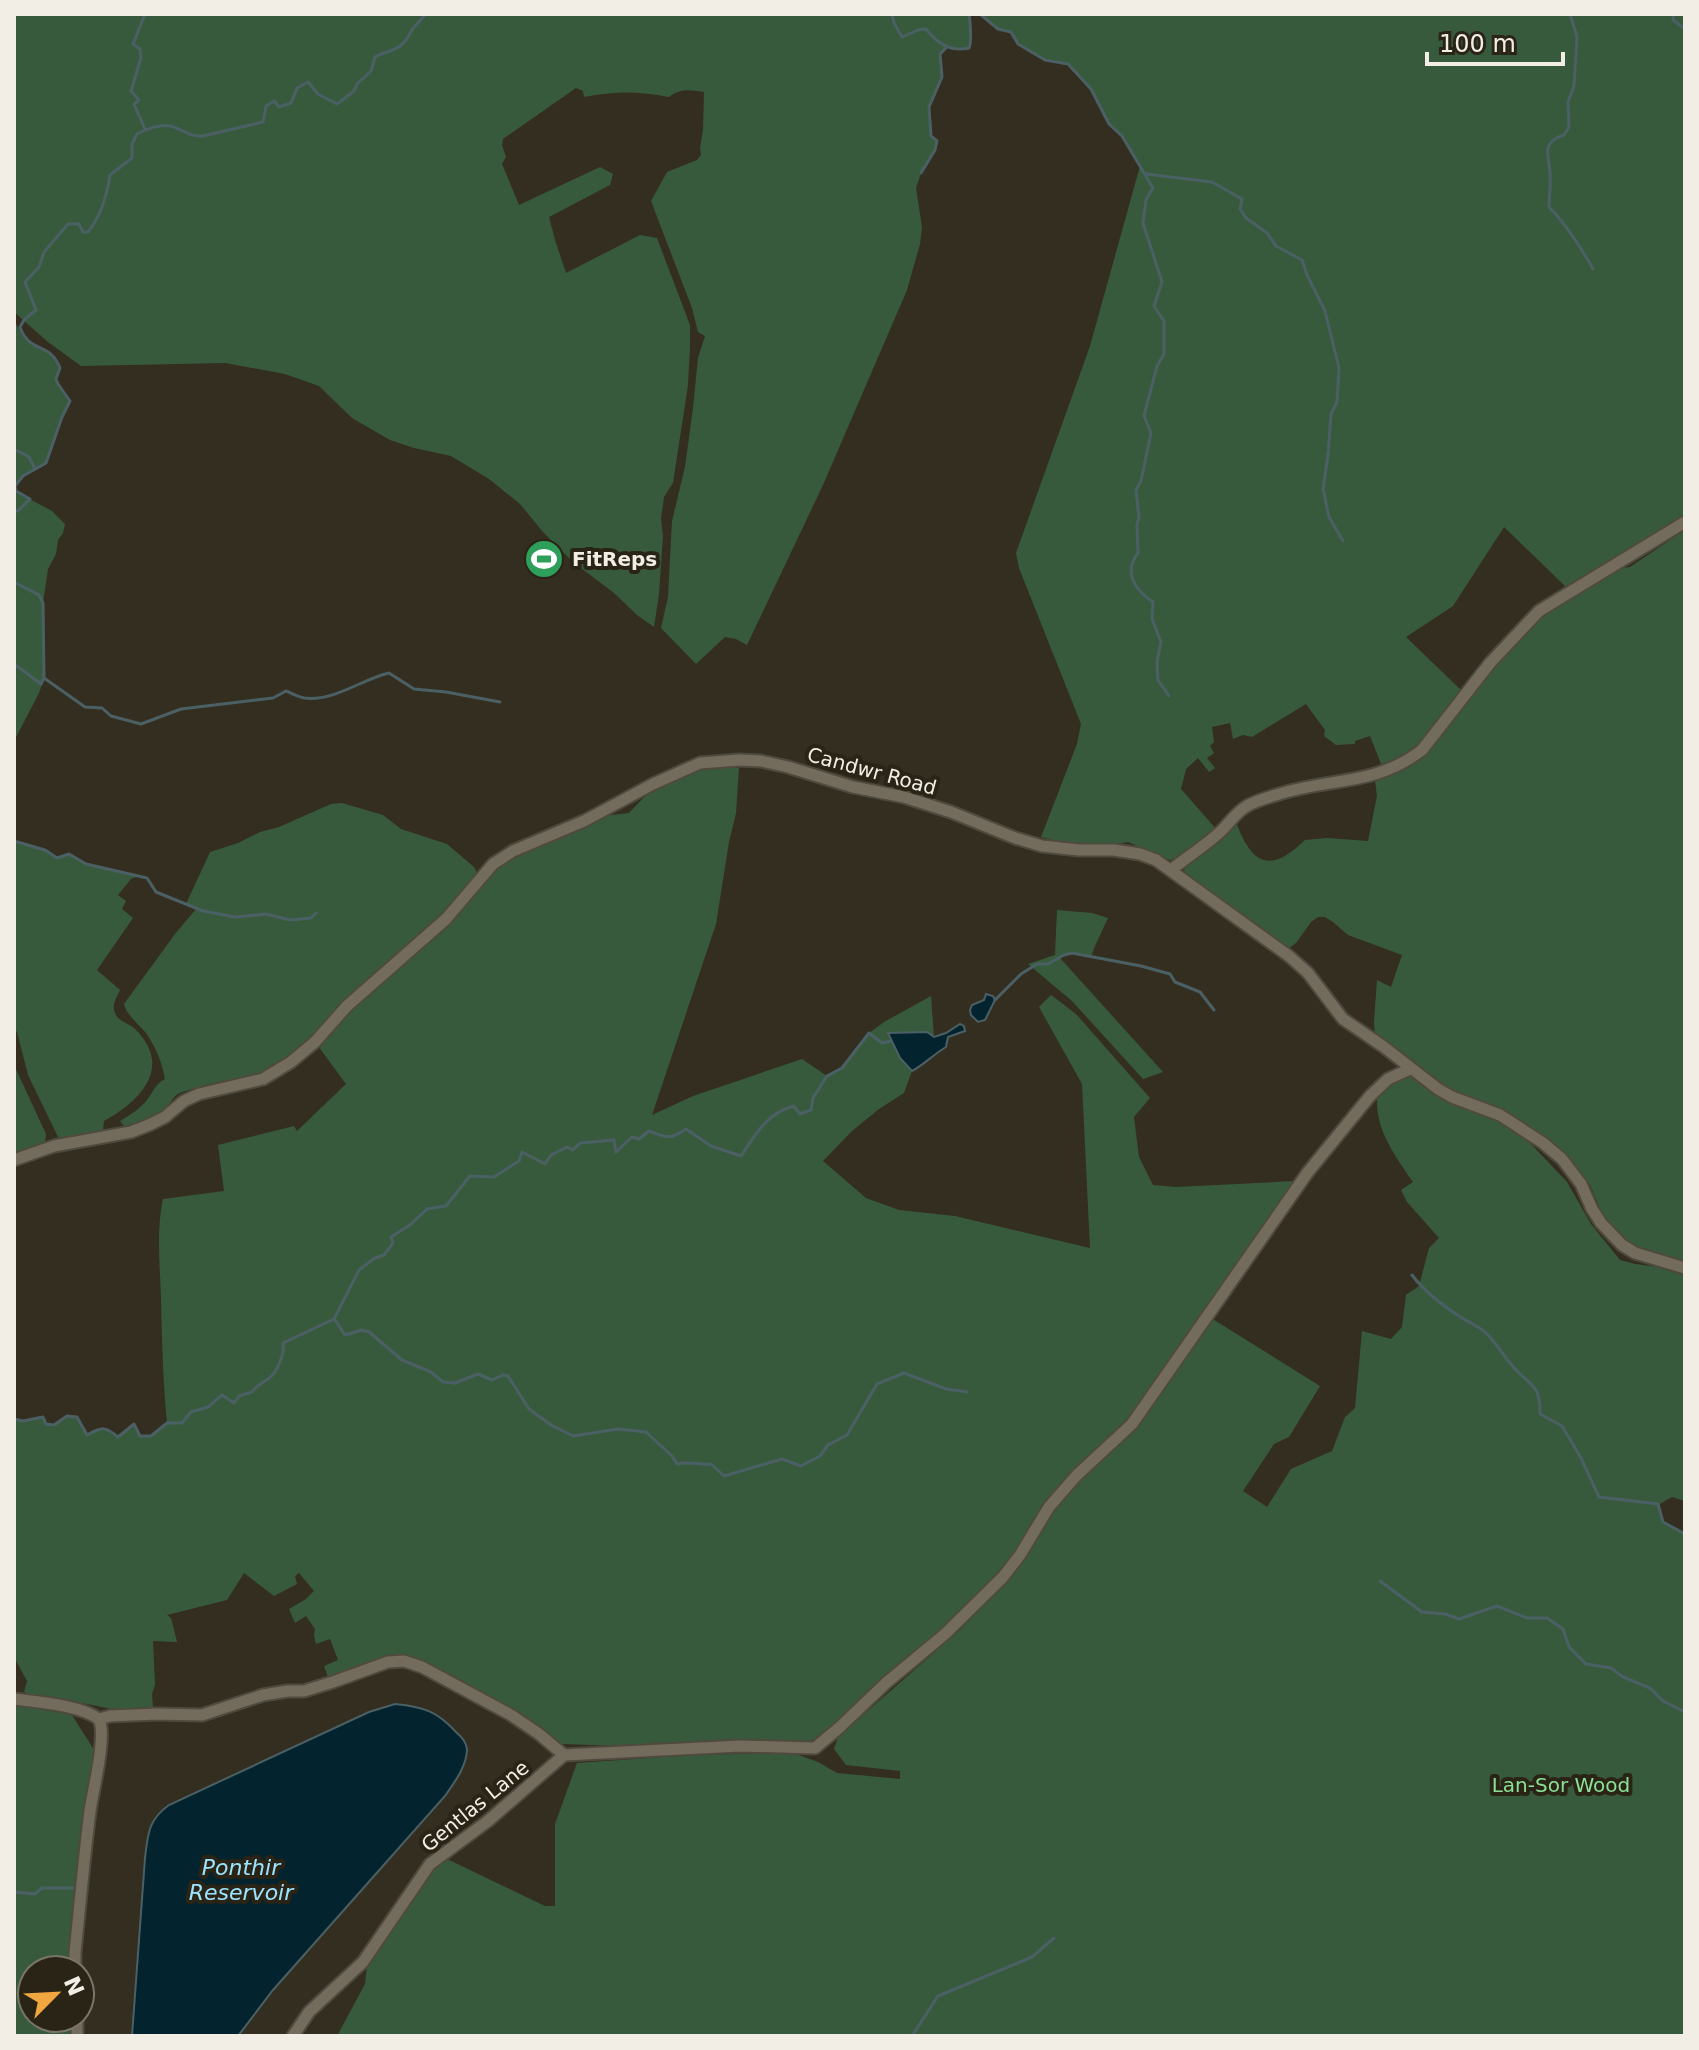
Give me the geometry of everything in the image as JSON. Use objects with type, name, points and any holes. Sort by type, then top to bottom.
[{"type":"street","points":[[1171,870],[1221,832],[1246,806],[1302,787],[1377,774],[1409,759],[1422,750],[1490,663],[1539,611],[1685,522]]},
{"type":"street","name":"Candwr Road","points":[[14,1160],[54,1146],[131,1132],[165,1117],[184,1101],[199,1094],[263,1079],[315,1042],[347,1006],[446,919],[493,864],[513,851],[584,821],[700,763],[761,761],[853,787],[904,797],[1042,846],[1140,854],[1156,860],[1289,956],[1308,973],[1343,1019],[1410,1069],[1452,1097],[1500,1115],[1543,1143],[1562,1159],[1581,1184],[1601,1223],[1622,1245],[1635,1253],[1685,1268]]},
{"type":"street","points":[[99,1719],[157,1714],[202,1715],[263,1695],[304,1691],[388,1662],[404,1661],[422,1667],[511,1715],[564,1755],[740,1746],[815,1748],[945,1634],[1003,1577],[1049,1507],[1076,1476],[1132,1424],[1308,1172],[1370,1096],[1388,1079],[1410,1069]]},
{"type":"street","points":[[14,1699],[77,1709],[99,1719],[102,1726],[75,1954]]},
{"type":"street","name":"Gentlas Lane","points":[[293,2036],[309,2012],[363,1962],[430,1864],[499,1812],[564,1755]]},
{"type":"green space","points":[[14,14],[969,14],[969,48],[946,47],[940,54],[942,77],[929,107],[931,136],[937,141],[916,188],[922,227],[907,290],[823,485],[747,645],[725,637],[696,664],[661,628],[668,597],[672,521],[685,467],[698,358],[705,336],[698,332],[692,308],[651,201],[667,172],[697,160],[701,155],[704,92],[681,91],[669,97],[626,92],[584,97],[583,91],[576,88],[503,139],[502,145],[506,157],[502,164],[519,205],[600,167],[613,174],[610,185],[549,217],[566,273],[640,235],[657,238],[690,325],[688,385],[673,483],[664,497],[661,519],[663,536],[654,627],[573,562],[520,504],[489,479],[451,456],[390,440],[352,418],[319,386],[285,374],[225,363],[81,366],[14,312]]},
{"type":"green space","points":[[980,14],[1685,14],[1685,517],[1567,588],[1504,527],[1453,606],[1406,637],[1461,690],[1414,752],[1383,769],[1370,736],[1355,741],[1355,744],[1336,745],[1324,736],[1325,730],[1306,704],[1252,737],[1243,735],[1233,739],[1230,723],[1212,727],[1214,742],[1210,746],[1214,753],[1207,758],[1215,768],[1209,772],[1198,758],[1186,769],[1181,789],[1217,830],[1185,855],[1170,860],[1128,842],[1103,846],[1070,845],[1041,837],[1077,744],[1081,724],[1019,568],[1016,553],[1090,346],[1140,166],[1122,136],[1109,124],[1091,89],[1068,64],[1045,60],[1018,44],[1011,32],[998,29]]},
{"type":"green space","points":[[14,322],[25,339],[53,356],[60,368],[56,379],[70,401],[46,463],[23,476],[15,486],[20,494],[52,511],[65,524],[48,569],[43,603],[44,678],[14,741]]},
{"type":"green space","points":[[1685,530],[1685,1264],[1636,1249],[1620,1237],[1602,1213],[1581,1173],[1529,1127],[1501,1110],[1446,1089],[1375,1036],[1377,980],[1391,987],[1402,955],[1348,935],[1325,917],[1311,922],[1289,948],[1283,947],[1188,878],[1184,870],[1188,862],[1236,822],[1249,848],[1263,860],[1282,858],[1305,840],[1368,841],[1377,796],[1375,781],[1402,768],[1542,615],[1615,569],[1630,567]]},
{"type":"green space","points":[[739,768],[736,813],[716,924],[652,1115],[693,1096],[802,1059],[827,1076],[842,1068],[869,1033],[931,996],[934,1037],[908,1032],[888,1033],[900,1058],[912,1071],[904,1093],[852,1131],[823,1161],[866,1198],[899,1210],[955,1216],[1090,1248],[1082,1084],[1039,1007],[1051,995],[1076,1014],[1150,1098],[1134,1117],[1139,1157],[1153,1185],[1176,1187],[1295,1181],[1129,1421],[998,1576],[944,1630],[890,1671],[808,1745],[656,1747],[561,1744],[511,1710],[403,1654],[329,1680],[324,1666],[338,1660],[330,1639],[316,1644],[315,1629],[306,1616],[295,1623],[289,1609],[314,1591],[299,1573],[295,1576],[297,1584],[274,1596],[244,1573],[227,1600],[167,1615],[171,1618],[177,1642],[153,1641],[153,1708],[122,1711],[37,1697],[24,1692],[27,1681],[14,1657],[14,1419],[23,1421],[43,1417],[46,1424],[54,1425],[67,1416],[77,1417],[87,1434],[103,1429],[118,1437],[134,1424],[140,1436],[151,1436],[167,1423],[159,1248],[163,1199],[224,1191],[218,1145],[294,1126],[297,1131],[346,1084],[318,1046],[327,1033],[448,923],[502,863],[603,816],[629,813],[651,790],[693,770]]},
{"type":"green space","points":[[342,803],[383,815],[401,829],[447,844],[478,874],[444,915],[338,1008],[300,1049],[255,1076],[182,1092],[163,1112],[138,1124],[124,1126],[120,1121],[141,1106],[165,1079],[154,1046],[124,1004],[196,909],[186,904],[210,852],[331,804]]},
{"type":"green space","points":[[14,841],[45,850],[57,858],[69,854],[86,864],[138,876],[131,879],[118,895],[126,901],[122,909],[133,918],[97,970],[120,990],[114,1004],[116,1016],[134,1028],[146,1042],[152,1069],[140,1093],[104,1121],[103,1130],[59,1139],[28,1075],[14,1029]]},
{"type":"green space","points":[[1057,910],[1092,913],[1108,918],[1091,958],[1072,953],[1060,958],[1163,1072],[1143,1079],[1072,1001],[1028,964],[1055,955]]},
{"type":"green space","points":[[14,1065],[46,1134],[45,1143],[14,1154]]},
{"type":"green space","name":"Lan-Sor Wood","points":[[1411,1076],[1457,1104],[1495,1119],[1530,1143],[1567,1182],[1591,1224],[1620,1260],[1685,1276],[1685,1501],[1672,1497],[1658,1505],[1663,1522],[1685,1534],[1685,2036],[337,2036],[365,1984],[367,1967],[433,1868],[445,1858],[545,1906],[555,1906],[555,1824],[577,1763],[692,1755],[793,1753],[837,1773],[900,1779],[900,1771],[846,1765],[834,1749],[838,1737],[961,1629],[1007,1578],[1075,1485],[1138,1421],[1170,1380],[1211,1318],[1320,1386],[1289,1437],[1274,1444],[1243,1491],[1267,1507],[1291,1469],[1332,1451],[1345,1417],[1355,1408],[1362,1331],[1391,1339],[1402,1327],[1406,1295],[1419,1286],[1429,1248],[1439,1238],[1407,1202],[1401,1190],[1413,1182],[1387,1140],[1379,1117],[1378,1093]]},
{"type":"green space","points":[[14,1704],[72,1715],[94,1750],[81,1831],[69,1954],[16,1954],[16,2034],[70,2036],[14,2036]]},
{"type":"water","points":[[986,994],[995,1000],[985,1020],[978,1022],[970,1010],[972,1005],[984,1000]]},
{"type":"water","points":[[960,1024],[965,1031],[948,1037],[946,1047],[912,1071],[900,1058],[888,1033],[927,1032],[934,1037]]},
{"type":"water","name":"Ponthir Reservoir","points":[[395,1704],[436,1715],[465,1742],[465,1762],[445,1796],[273,1990],[238,2036],[132,2036],[145,1858],[148,1835],[157,1816],[169,1805],[369,1712]]},
{"type":"waterway","points":[[145,14],[133,44],[140,49],[141,58],[131,91],[139,100],[134,104],[145,129]]},
{"type":"waterway","points":[[14,512],[30,499],[16,491],[15,486],[23,476],[46,463],[70,401],[56,379],[60,368],[56,360],[29,341],[20,327],[36,310],[25,282],[39,267],[44,252],[68,224],[79,224],[83,232],[88,232],[103,205],[110,175],[132,158],[132,144],[137,134],[153,127],[166,126],[203,136],[263,122],[266,106],[274,101],[279,107],[291,103],[297,88],[308,82],[318,94],[337,104],[354,91],[371,71],[375,57],[402,44],[426,14]]},
{"type":"waterway","points":[[892,14],[902,37],[926,29],[945,46],[956,49],[969,48],[969,14]]},
{"type":"waterway","points":[[980,14],[998,29],[1011,32],[1018,44],[1045,60],[1068,64],[1091,89],[1109,124],[1122,136],[1153,188],[1146,200],[1143,223],[1162,282],[1154,306],[1164,321],[1164,354],[1157,366],[1144,416],[1151,433],[1141,481],[1136,490],[1138,553],[1131,574],[1136,586],[1153,602],[1152,619],[1161,642],[1157,662],[1158,680],[1169,696]]},
{"type":"waterway","points":[[1570,14],[1577,37],[1574,86],[1568,102],[1569,127],[1564,135],[1552,142],[1548,150],[1549,207],[1573,236],[1593,269]]},
{"type":"waterway","points":[[1674,14],[1673,20],[1685,29]]},
{"type":"waterway","points":[[921,173],[937,141],[931,136],[929,107],[942,77],[940,54],[946,48]]},
{"type":"waterway","points":[[1146,174],[1212,182],[1242,199],[1240,209],[1246,218],[1267,233],[1276,246],[1302,260],[1325,311],[1339,368],[1337,402],[1331,414],[1323,489],[1329,517],[1343,541]]},
{"type":"waterway","points":[[14,449],[29,457],[35,469]]},
{"type":"waterway","points":[[14,582],[39,595],[43,603],[44,678]]},
{"type":"waterway","points":[[14,664],[41,684],[44,678],[85,707],[102,708],[111,716],[141,724],[181,709],[273,698],[286,691],[304,698],[326,697],[389,673],[414,689],[500,702]]},
{"type":"waterway","points":[[14,841],[45,850],[57,858],[69,854],[86,864],[147,878],[156,892],[203,911],[235,917],[266,914],[290,920],[311,918],[316,913]]},
{"type":"waterway","points":[[995,1000],[1021,974],[1037,964],[1048,964],[1072,953],[1170,974],[1175,982],[1200,992],[1214,1010]]},
{"type":"waterway","points":[[14,1419],[23,1421],[43,1417],[46,1424],[54,1425],[67,1416],[77,1417],[87,1435],[103,1429],[118,1437],[134,1424],[140,1436],[151,1436],[167,1423],[182,1423],[191,1412],[208,1407],[222,1395],[234,1403],[239,1396],[252,1392],[274,1372],[282,1358],[283,1343],[334,1319],[359,1270],[384,1255],[393,1243],[391,1237],[427,1209],[446,1206],[470,1176],[494,1177],[519,1161],[522,1152],[545,1164],[551,1155],[567,1147],[573,1150],[580,1143],[614,1140],[616,1152],[632,1137],[639,1139],[649,1131],[668,1137],[686,1129],[711,1146],[741,1156],[763,1125],[777,1113],[794,1106],[800,1114],[811,1110],[813,1098],[827,1076],[842,1068],[869,1033],[882,1043],[891,1041]]},
{"type":"waterway","points":[[1412,1275],[1440,1302],[1486,1333],[1532,1385],[1538,1394],[1540,1414],[1562,1426],[1599,1497],[1658,1504],[1663,1522],[1685,1534]]},
{"type":"waterway","points":[[335,1320],[345,1335],[362,1330],[369,1332],[402,1360],[431,1372],[443,1382],[455,1383],[478,1374],[492,1380],[508,1376],[529,1409],[573,1436],[618,1429],[646,1432],[677,1464],[711,1464],[724,1476],[782,1459],[801,1466],[820,1456],[828,1445],[847,1435],[877,1384],[904,1373],[946,1389],[967,1392]]},
{"type":"waterway","points":[[1380,1581],[1422,1612],[1459,1619],[1497,1606],[1527,1618],[1547,1618],[1563,1629],[1569,1647],[1586,1664],[1611,1668],[1623,1677],[1650,1688],[1663,1701],[1685,1712]]},
{"type":"waterway","points":[[14,1892],[35,1894],[42,1888],[75,1888]]},
{"type":"waterway","points":[[912,2036],[938,1996],[1032,1957],[1054,1938]]},
{"type":"place","name":"FitReps","points":[[544,559]]}]
